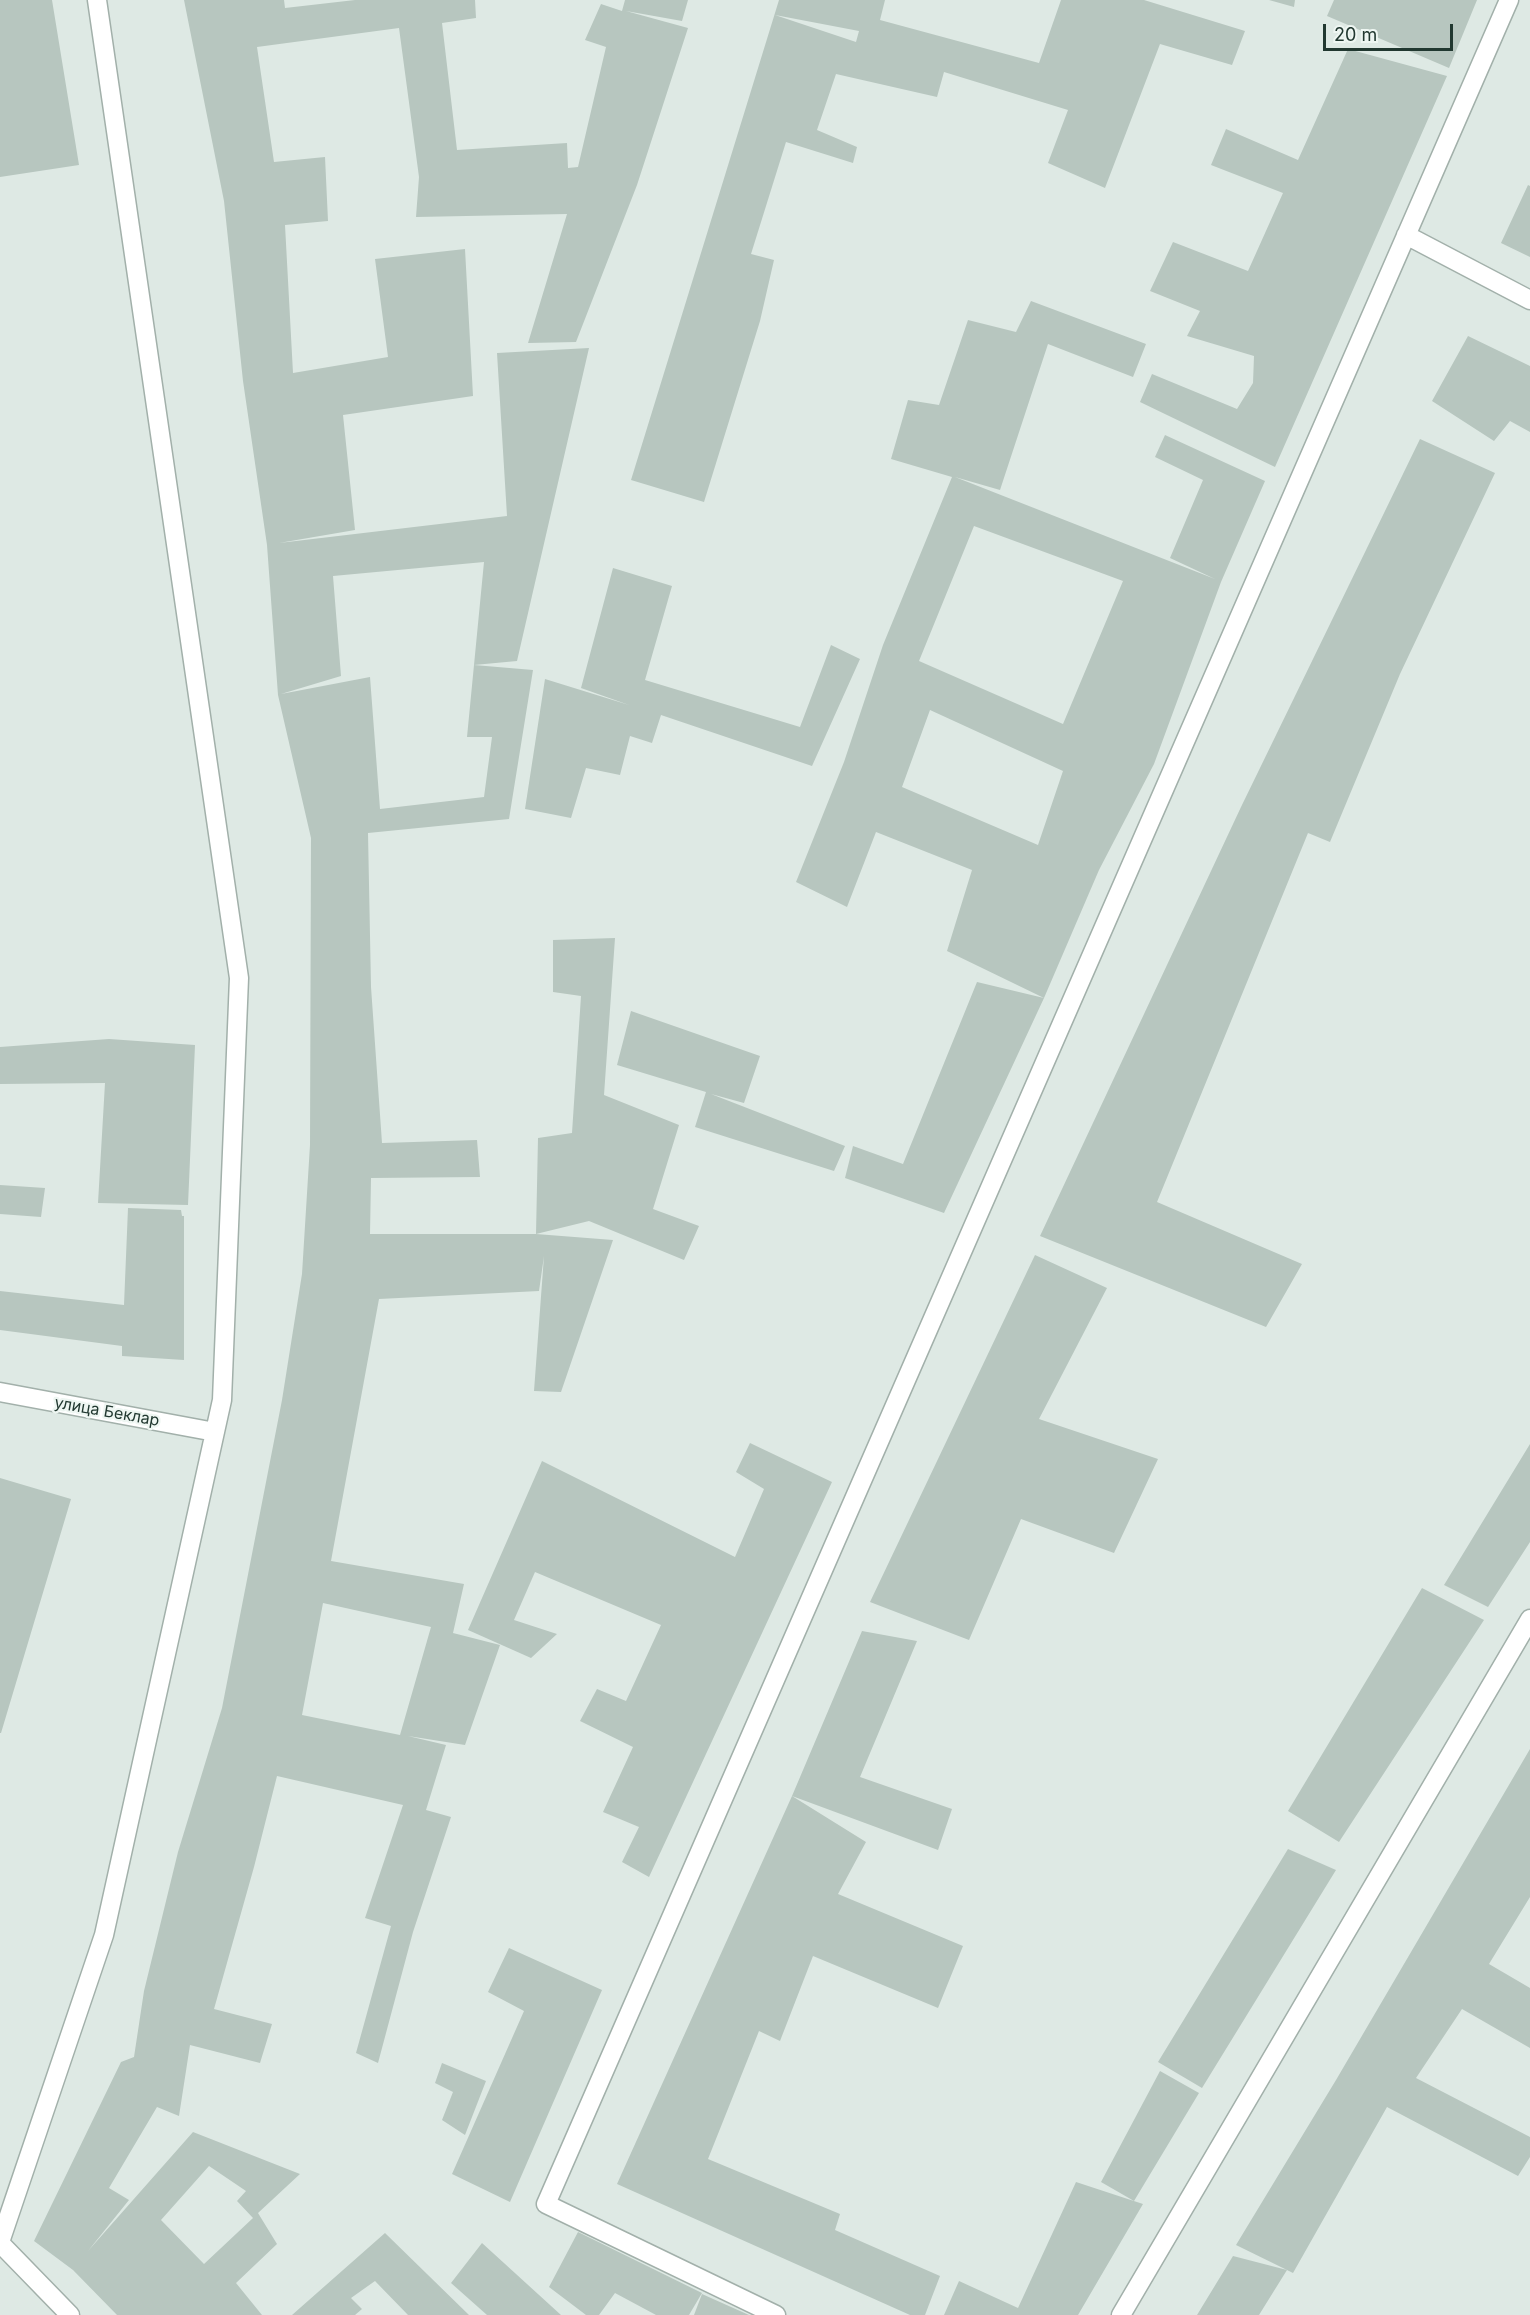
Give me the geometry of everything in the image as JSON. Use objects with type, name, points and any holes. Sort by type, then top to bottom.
[{"type":"street","points":[[70,2315],[0,2242],[104,1935],[222,1400],[240,978],[97,0]]},
{"type":"street","points":[[776,2315],[546,2204],[1509,0]]},
{"type":"street","points":[[1406,235],[1530,300]]},
{"type":"street","name":"улица Беклар","points":[[0,1392],[215,1432]]},
{"type":"street","points":[[1121,2315],[1530,1619]]},
{"type":"building","points":[[0,0],[52,0],[79,165],[0,177]]},
{"type":"building","points":[[184,0],[284,0],[285,8],[355,0],[475,0],[476,18],[442,23],[457,150],[567,143],[568,168],[578,167],[606,47],[585,40],[601,4],[622,11],[625,0],[688,0],[682,21],[626,11],[688,28],[637,185],[576,342],[528,343],[567,214],[416,217],[419,177],[399,28],[257,47],[274,162],[325,157],[328,221],[285,225],[293,373],[388,357],[375,259],[465,249],[473,396],[343,415],[355,530],[279,543],[507,516],[497,353],[589,348],[517,661],[474,665],[533,670],[509,819],[368,833],[371,987],[382,1143],[477,1140],[480,1177],[371,1178],[370,1234],[536,1234],[613,1240],[561,1392],[534,1391],[544,1256],[539,1291],[379,1299],[331,1561],[464,1584],[453,1633],[500,1645],[465,1745],[408,1736],[446,1745],[426,1810],[451,1817],[413,1932],[378,2063],[356,2053],[391,1926],[365,1918],[403,1805],[277,1776],[214,2009],[272,2024],[260,2063],[190,2045],[179,2116],[157,2107],[109,2188],[129,2200],[88,2251],[193,2132],[300,2174],[258,2213],[277,2244],[236,2283],[262,2315],[117,2315],[73,2270],[34,2241],[121,2062],[134,2057],[144,1991],[178,1852],[222,1708],[282,1400],[302,1274],[310,1145],[311,838],[278,695],[267,545],[243,381],[224,201]],"holes":[[[484,562],[467,737],[492,737],[484,797],[380,809],[370,677],[281,694],[341,676],[333,576]],[[323,1603],[431,1627],[400,1735],[302,1715]],[[209,2166],[246,2191],[237,2201],[253,2218],[204,2264],[161,2220]]]},
{"type":"building","points":[[779,0],[885,0],[880,20],[1039,63],[1061,0],[1144,0],[1245,31],[1232,65],[1160,44],[1105,188],[1048,163],[1068,110],[944,72],[937,97],[836,74],[817,130],[857,147],[853,163],[786,142],[751,254],[774,260],[760,321],[704,502],[631,480]],"holes":[[[775,15],[859,31],[856,42]]]},
{"type":"building","points":[[1269,0],[1295,0],[1294,7]]},
{"type":"building","points":[[1334,0],[1477,0],[1449,68],[1327,16]]},
{"type":"building","points":[[1348,49],[1447,76],[1275,467],[1140,402],[1152,374],[1237,409],[1253,383],[1254,356],[1187,336],[1200,311],[1150,291],[1173,242],[1248,271],[1283,193],[1211,165],[1226,129],[1298,160]]},
{"type":"building","points":[[1528,185],[1530,186],[1530,257],[1501,243]]},
{"type":"building","points":[[1031,301],[1146,344],[1133,377],[1048,344],[1000,490],[955,477],[1215,579],[1170,558],[1203,480],[1155,457],[1165,435],[1265,481],[1221,582],[1154,764],[1099,870],[1044,998],[947,951],[972,870],[876,832],[847,907],[796,882],[844,762],[883,645],[952,477],[891,459],[908,400],[939,405],[968,320],[1016,332]],"holes":[[[974,526],[1123,581],[1063,724],[919,661]],[[930,710],[1063,771],[1038,845],[902,787]]]},
{"type":"building","points":[[1468,336],[1530,366],[1530,432],[1510,421],[1494,441],[1432,401]]},
{"type":"building","points":[[1420,439],[1495,473],[1400,674],[1330,842],[1308,833],[1157,1202],[1302,1264],[1266,1327],[1040,1236],[1241,807]]},
{"type":"building","points":[[613,568],[672,586],[645,680],[800,727],[831,645],[860,659],[812,766],[661,715],[652,743],[630,736],[620,775],[586,768],[571,818],[525,809],[545,679],[629,705],[581,688]]},
{"type":"building","points":[[615,938],[604,1095],[679,1125],[653,1209],[699,1226],[684,1260],[589,1221],[536,1234],[538,1138],[572,1133],[581,996],[553,992],[553,940]]},
{"type":"building","points":[[977,982],[1044,998],[944,1213],[845,1178],[853,1146],[903,1164]]},
{"type":"building","points":[[631,1011],[760,1056],[744,1103],[711,1094],[845,1146],[834,1171],[695,1127],[706,1092],[617,1065]]},
{"type":"building","points":[[109,1039],[195,1045],[188,1205],[98,1203],[105,1083],[0,1084],[0,1047]]},
{"type":"building","points":[[0,1185],[45,1188],[41,1217],[0,1214]]},
{"type":"building","points":[[128,1208],[181,1210],[184,1216],[184,1360],[122,1356],[122,1346],[0,1330],[0,1291],[124,1305]]},
{"type":"building","points":[[1035,1255],[1107,1288],[1039,1419],[1158,1459],[1114,1553],[1021,1519],[969,1640],[870,1602]]},
{"type":"building","points":[[750,1443],[832,1482],[649,1877],[622,1862],[639,1827],[603,1812],[633,1747],[580,1721],[597,1689],[626,1701],[661,1625],[535,1572],[514,1620],[557,1634],[531,1658],[468,1630],[542,1461],[735,1557],[764,1489],[736,1472]]},
{"type":"building","points":[[1530,1444],[1530,1542],[1488,1607],[1444,1585]]},
{"type":"building","points":[[0,1478],[71,1499],[1,1733],[0,1733]]},
{"type":"building","points":[[1422,1588],[1484,1620],[1339,1842],[1288,1811]]},
{"type":"building","points":[[862,1631],[917,1641],[860,1777],[952,1809],[938,1850],[792,1796]]},
{"type":"building","points":[[1530,1749],[1530,1897],[1489,1964],[1530,1988],[1530,2048],[1462,2009],[1416,2078],[1530,2137],[1530,2157],[1518,2176],[1387,2107],[1293,2273],[1236,2245],[1336,2080]]},
{"type":"building","points":[[792,1796],[866,1842],[838,1894],[963,1946],[938,2008],[813,1956],[780,2041],[759,2031],[708,2159],[840,2214],[835,2230],[940,2276],[925,2315],[910,2315],[617,2184]]},
{"type":"building","points":[[1288,1849],[1336,1870],[1202,2088],[1158,2062]]},
{"type":"building","points":[[509,1948],[602,1990],[510,2202],[452,2174],[524,2011],[488,1992]]},
{"type":"building","points":[[442,2063],[486,2081],[465,2135],[442,2120],[453,2092],[435,2083]]},
{"type":"building","points":[[1160,2071],[1199,2093],[1134,2201],[1101,2182]]},
{"type":"building","points":[[1076,2182],[1143,2204],[1078,2315],[944,2315],[959,2281],[1018,2308]]},
{"type":"building","points":[[578,2232],[702,2293],[689,2315],[656,2315],[615,2293],[599,2315],[586,2315],[549,2287]]},
{"type":"building","points":[[385,2233],[469,2315],[408,2315],[375,2281],[351,2298],[362,2309],[355,2315],[292,2315]]},
{"type":"building","points":[[482,2243],[561,2315],[487,2315],[451,2283]]},
{"type":"building","points":[[1233,2256],[1287,2270],[1259,2315],[1197,2315]]},
{"type":"building","points":[[702,2294],[749,2315],[694,2315]]}]
